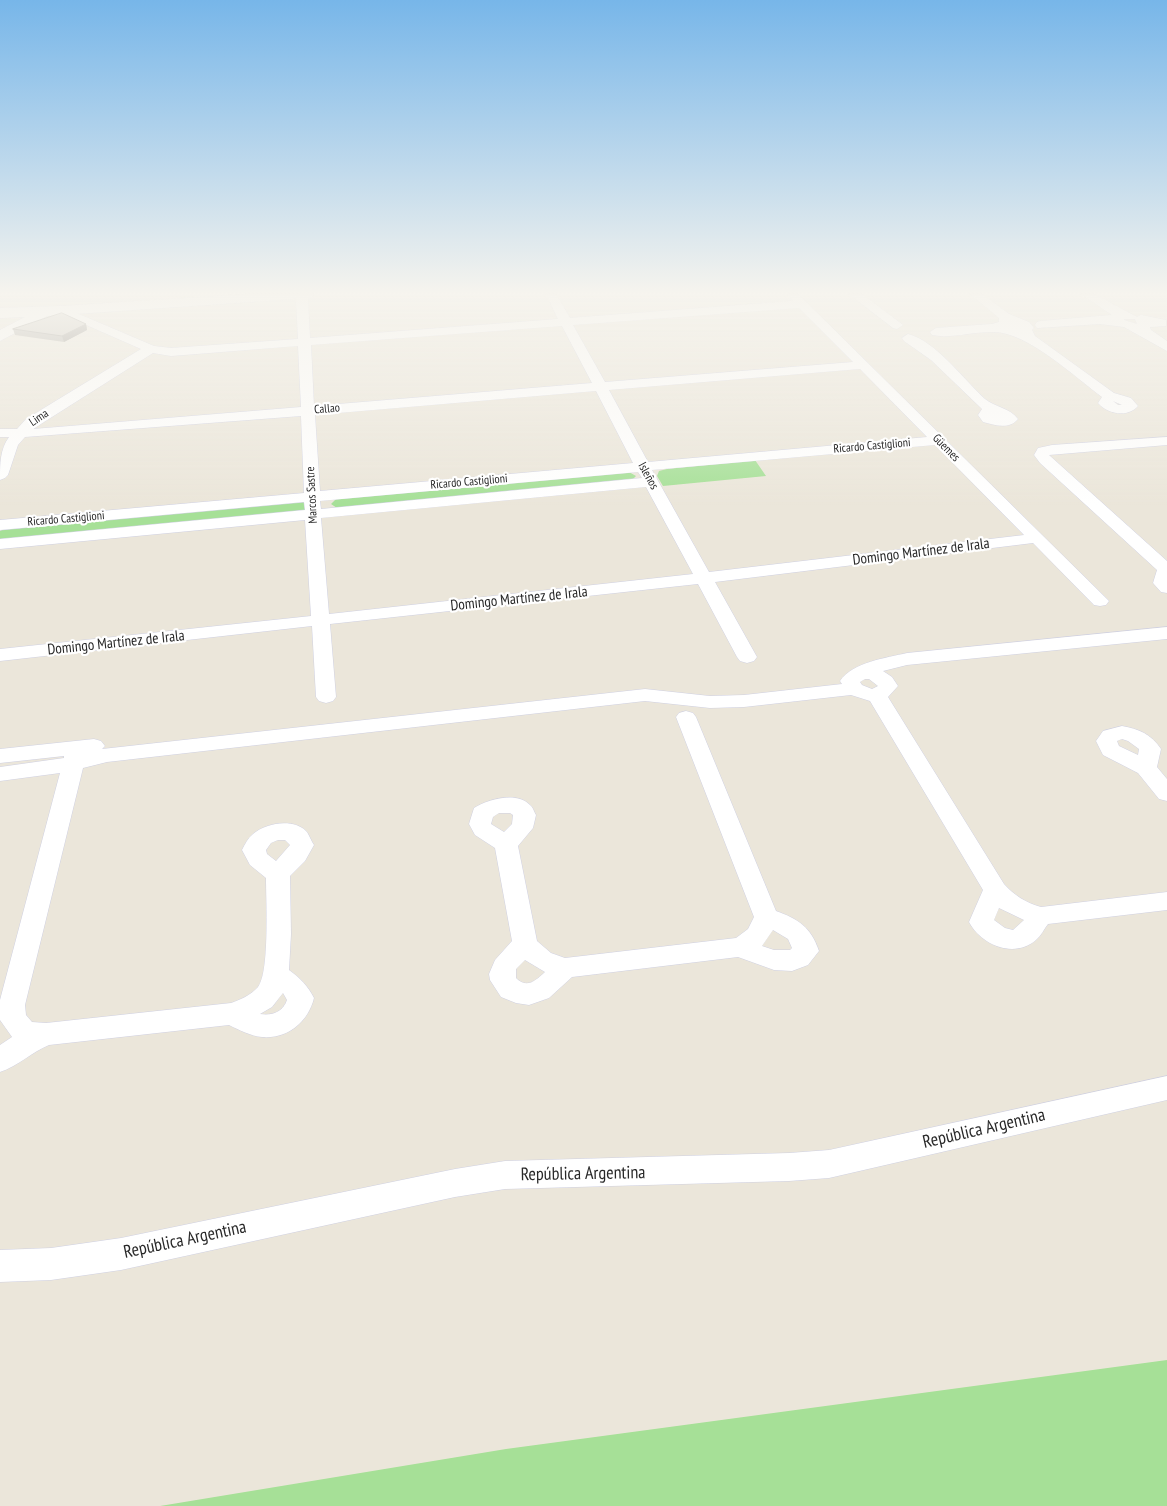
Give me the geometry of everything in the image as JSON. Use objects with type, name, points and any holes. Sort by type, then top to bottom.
[{"type":"street","name":"Lima","points":[[0,475],[11,444],[31,422],[126,364]]},
{"type":"street","name":"Marcos Sastre","points":[[305,364],[313,515],[326,697]]},
{"type":"street","name":"Isleños","points":[[588,364],[747,657]]},
{"type":"street","name":"Callao","points":[[0,433],[20,433],[860,364]]},
{"type":"street","name":"Güemes","points":[[863,364],[1100,601]]},
{"type":"street","points":[[945,364],[989,409]]},
{"type":"street","points":[[1066,364],[1109,396]]},
{"type":"street","name":"Ricardo Castiglioni","points":[[0,525],[938,440]]},
{"type":"street","points":[[1167,441],[1052,449],[1043,451],[1041,455],[1166,570],[1162,582],[1167,588]]},
{"type":"street","name":"Ricardo Castiglioni","points":[[0,544],[651,482]]},
{"type":"street","name":"Domingo Martínez de Irala","points":[[0,656],[705,578],[1037,538]]},
{"type":"street","points":[[0,756],[107,755],[645,695],[710,702],[744,701],[856,680],[907,659],[1167,633]]},
{"type":"street","points":[[856,680],[861,693],[883,691],[895,678],[911,672],[1167,644]]},
{"type":"street","points":[[0,774],[51,768],[75,755],[635,686],[704,690],[856,680]]},
{"type":"street","points":[[883,691],[995,890],[1004,901],[1021,911],[1041,916],[1167,901]]},
{"type":"street","points":[[506,844],[525,944],[532,954],[551,965],[565,968],[740,947],[753,941],[764,927],[766,917],[686,717],[675,707],[645,695]]},
{"type":"street","points":[[686,717],[694,710],[710,702]]},
{"type":"street","points":[[75,755],[6,1009],[25,1032],[46,1034],[231,1014],[263,1026],[278,1024],[290,1019],[300,1009],[301,998],[292,986],[277,975],[278,874]]},
{"type":"street","points":[[1146,768],[1167,794]]},
{"type":"street","points":[[995,890],[992,901],[984,912],[981,922],[990,933],[1003,939],[1017,939],[1027,934],[1041,916]]},
{"type":"street","points":[[740,947],[774,961],[790,961],[802,957],[806,951],[803,939],[788,926],[766,917]]},
{"type":"street","points":[[525,944],[504,967],[502,978],[508,988],[519,995],[533,994],[545,987],[565,968]]},
{"type":"street","points":[[0,1060],[25,1043],[46,1034]]},
{"type":"street","name":"República Argentina","points":[[0,1266],[51,1264],[121,1254],[455,1183],[505,1176],[780,1168],[829,1164],[1167,1088]]},
{"type":"green space","points":[[755,460],[766,476],[663,486],[657,476],[659,471],[667,469]]},
{"type":"green space","points":[[629,472],[636,476],[632,480],[337,508],[331,504],[337,498]]},
{"type":"green space","points":[[301,501],[309,505],[305,511],[0,541],[0,531],[2,530]]},
{"type":"green space","points":[[1167,1360],[1167,1506],[160,1506],[506,1449]]}]
